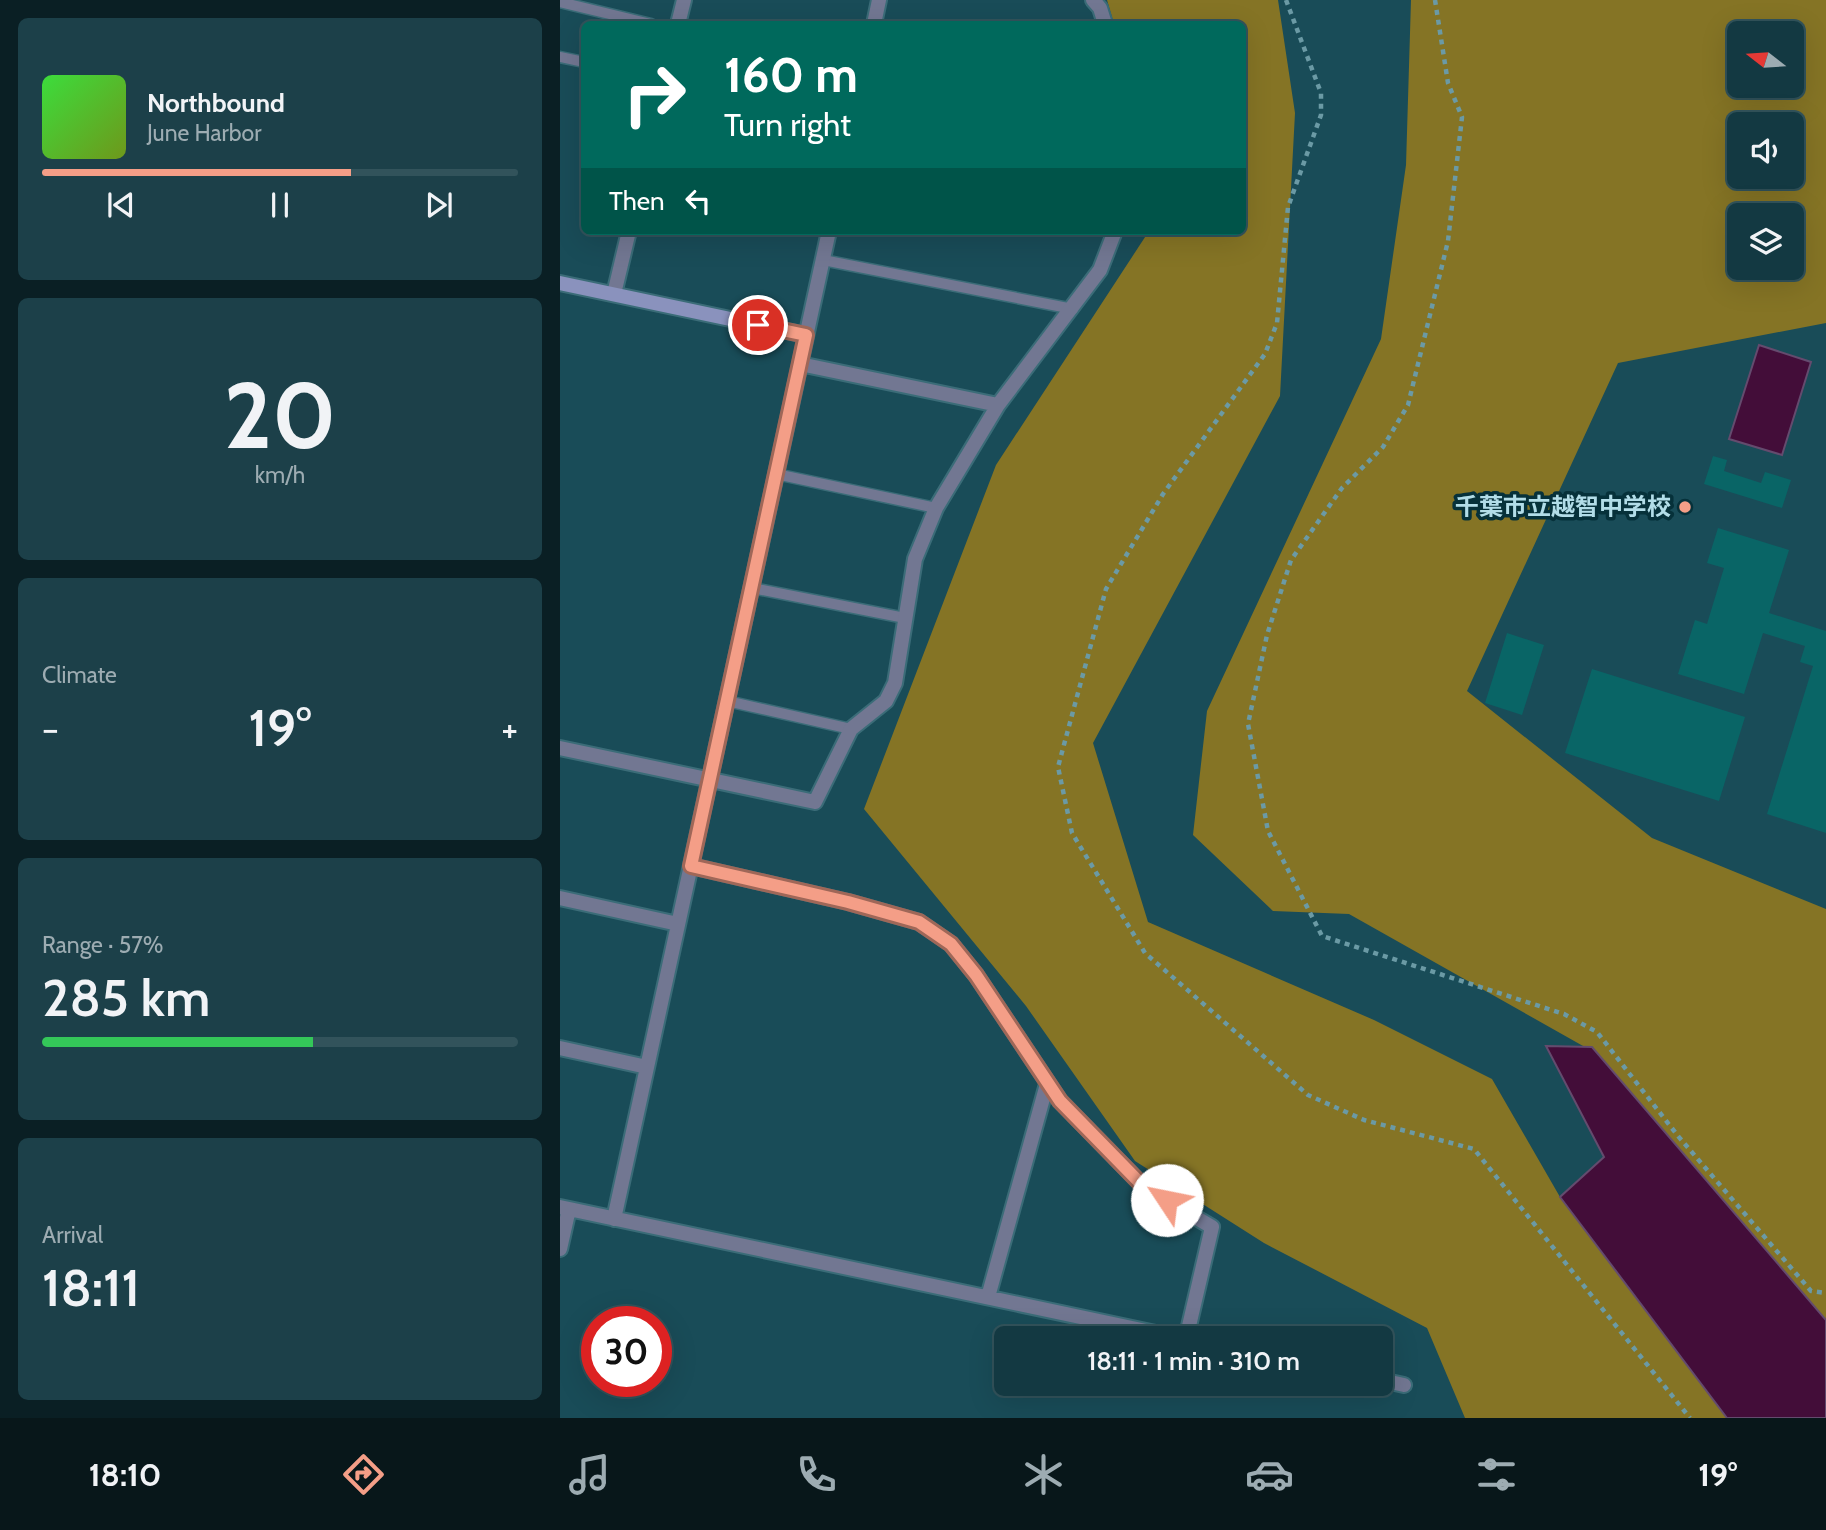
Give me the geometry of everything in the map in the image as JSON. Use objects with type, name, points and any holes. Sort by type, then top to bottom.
[{"type":"street","points":[[679,21],[684,0]]},
{"type":"street","points":[[875,21],[879,0]]},
{"type":"street","points":[[1093,0],[1100,8],[1104,21]]},
{"type":"street","points":[[614,295],[628,235]]},
{"type":"street","points":[[614,1219],[829,235]]},
{"type":"street","points":[[560,748],[815,802],[851,729],[886,701],[895,683],[915,559],[936,509],[998,405],[1100,270],[1113,235]]},
{"type":"street","points":[[560,283],[806,335]]},
{"type":"street","points":[[800,364],[998,405]]},
{"type":"street","points":[[691,866],[848,902],[919,922],[951,944],[976,975],[1047,1084],[1144,1187],[1212,1227],[1188,1326]]},
{"type":"street","points":[[560,898],[678,924]]},
{"type":"street","points":[[560,1048],[647,1067]]},
{"type":"street","points":[[988,1297],[1047,1084]]},
{"type":"street","points":[[560,1249],[564,1208],[1124,1326]]},
{"type":"street","points":[[1393,1383],[1404,1385]]},
{"type":"lane","points":[[560,2],[639,21]]},
{"type":"lane","points":[[560,57],[581,61]]},
{"type":"lane","points":[[823,260],[1073,309]]},
{"type":"lane","points":[[776,474],[936,509]]},
{"type":"lane","points":[[752,588],[905,618]]},
{"type":"lane","points":[[727,701],[851,729]]},
{"type":"path","points":[[1286,0],[1321,93],[1321,115],[1288,207],[1277,323],[1265,354],[1163,494],[1106,589],[1058,767],[1072,833],[1145,953],[1308,1095],[1364,1120],[1474,1149],[1690,1418]]},
{"type":"path","points":[[1435,0],[1448,83],[1462,117],[1448,241],[1408,405],[1383,447],[1342,488],[1290,560],[1267,635],[1248,724],[1268,831],[1322,936],[1564,1014],[1597,1032],[1678,1136],[1802,1280],[1811,1290],[1826,1293]]},
{"type":"shaded area","points":[[1107,0],[1278,0],[1295,113],[1280,396],[1093,743],[1148,922],[1374,1020],[1492,1079],[1560,1197],[1727,1418],[1465,1418],[1427,1328],[1264,1243],[1135,1161],[1026,1006],[864,809],[996,465],[1146,235],[1246,235],[1246,21],[1113,21]]},
{"type":"shaded area","points":[[1411,0],[1826,0],[1826,323],[1618,363],[1467,691],[1652,838],[1826,909],[1826,1320],[1599,1055],[1349,914],[1273,911],[1193,835],[1207,711],[1381,339],[1406,165]]},
{"type":"shaded area","points":[[1759,345],[1811,362],[1782,455],[1729,439]]},
{"type":"shaded area","points":[[1546,1046],[1592,1047],[1826,1320],[1826,1418],[1727,1418],[1560,1197],[1604,1157]]},
{"type":"building","points":[[1713,456],[1727,460],[1724,471],[1761,483],[1765,472],[1791,480],[1782,508],[1704,484]]},
{"type":"building","points":[[1718,528],[1789,550],[1769,613],[1826,631],[1826,833],[1767,814],[1813,666],[1800,662],[1805,646],[1763,633],[1744,694],[1678,674],[1695,620],[1707,624],[1724,568],[1707,563]]},
{"type":"building","points":[[1507,633],[1544,645],[1522,715],[1485,703]]},
{"type":"building","points":[[1592,669],[1745,717],[1719,801],[1565,753]]},
{"type":"place","name":"千葉市立越智中学校","points":[[1685,507]]},
{"type":"route","points":[[758,325],[806,335],[691,866],[848,902],[919,922],[951,944],[976,975],[1060,1101],[1144,1187],[1167,1200]]}]
